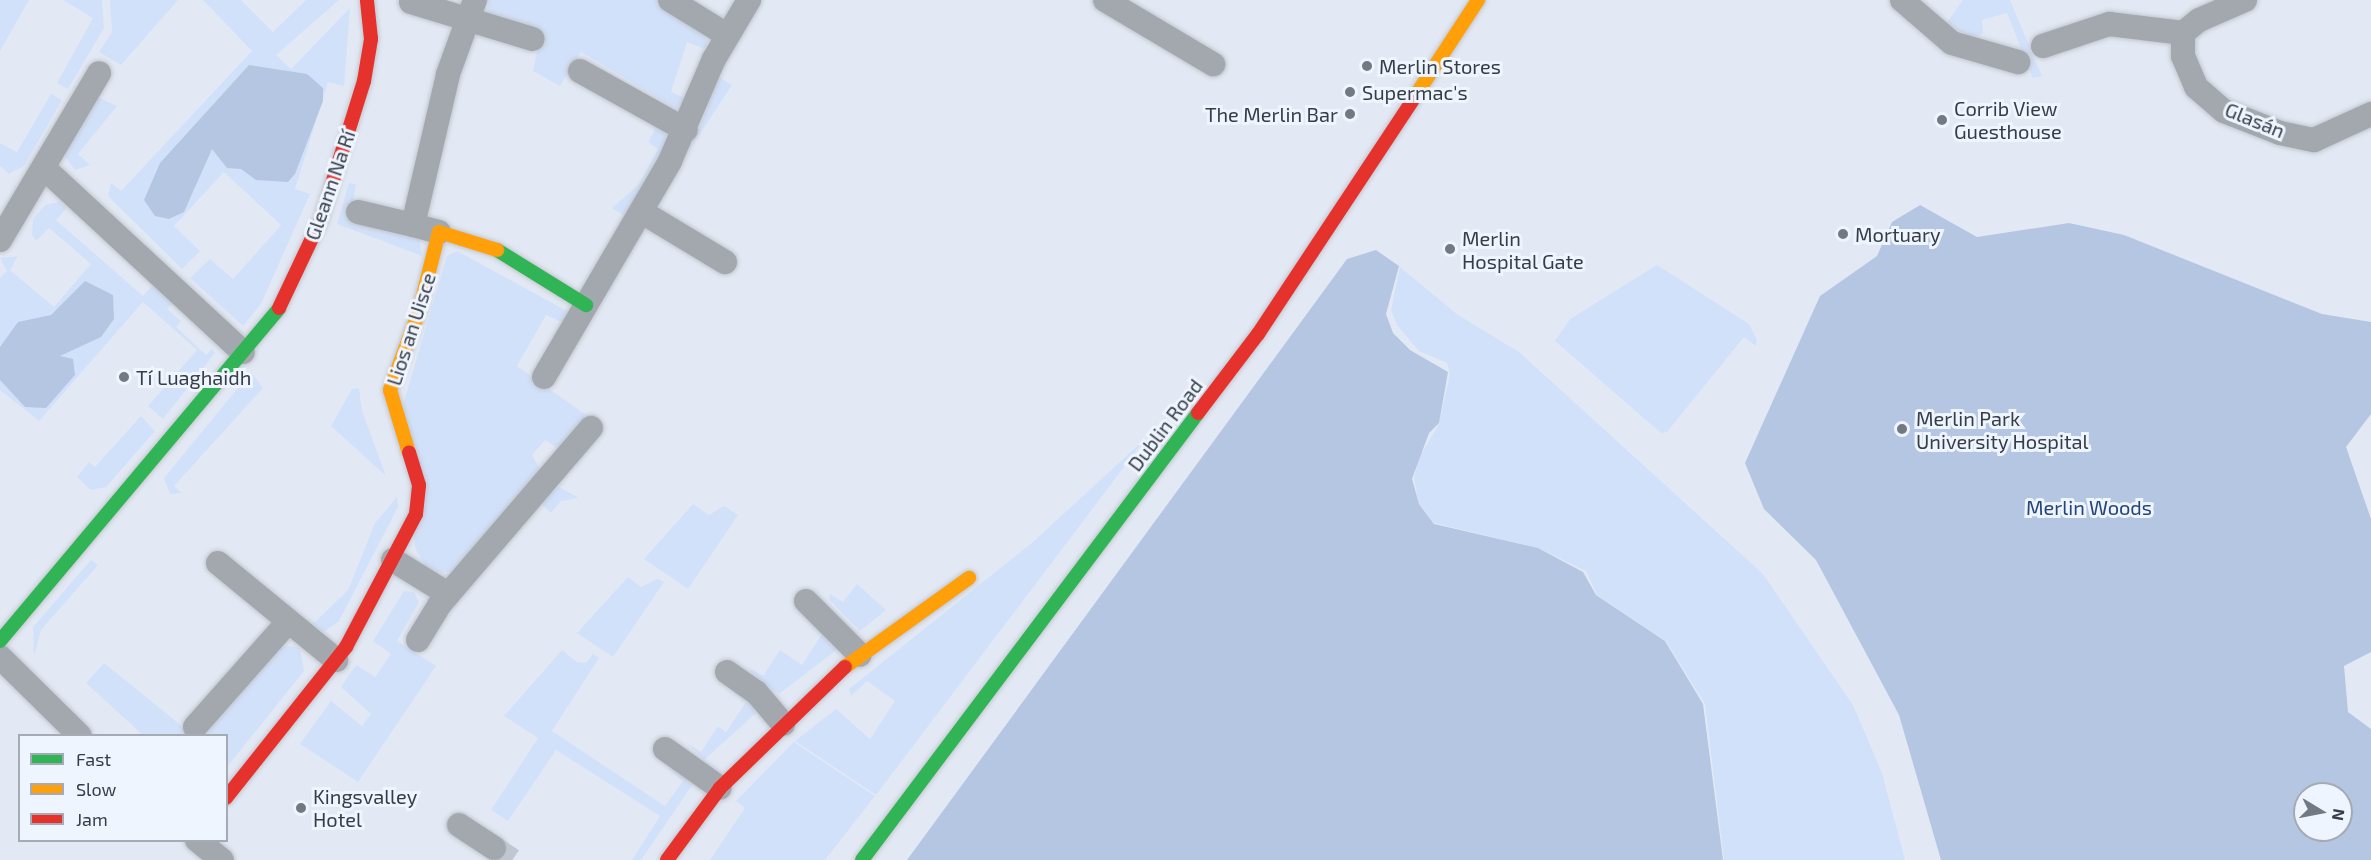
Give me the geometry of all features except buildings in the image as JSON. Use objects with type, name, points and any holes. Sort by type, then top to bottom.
[{"type":"street","name":"Gleann Na Rí","points":[[0,641],[280,306],[333,187],[367,69],[367,0]]},
{"type":"street","points":[[670,0],[727,35]]},
{"type":"street","points":[[544,377],[642,212],[686,130],[727,35],[749,0]]},
{"type":"street","points":[[1104,0],[1213,64]]},
{"type":"street","name":"Dublin Road","points":[[862,860],[1258,334],[1478,0]]},
{"type":"street","points":[[1902,0],[1953,43],[2018,62]]},
{"type":"street","points":[[2043,46],[2109,24],[2183,33],[2199,20],[2245,0]]},
{"type":"street","points":[[411,2],[470,10],[533,39]]},
{"type":"street","points":[[414,225],[470,10]]},
{"type":"street","name":"Glasán","points":[[2183,33],[2183,56],[2196,87],[2224,111],[2280,133],[2314,140],[2371,114]]},
{"type":"street","points":[[580,71],[686,130]]},
{"type":"street","points":[[0,240],[99,73]]},
{"type":"street","points":[[44,168],[243,352]]},
{"type":"street","points":[[358,212],[414,225],[492,248],[586,305]]},
{"type":"street","points":[[642,212],[725,262]]},
{"type":"street","name":"Lios an Uisce","points":[[228,795],[336,660],[393,560],[420,498],[390,390],[419,311],[439,232]]},
{"type":"street","points":[[418,640],[448,594],[591,428]]},
{"type":"street","points":[[393,560],[448,594]]},
{"type":"street","points":[[218,563],[286,624],[336,660]]},
{"type":"street","points":[[667,860],[720,788],[783,724],[860,655],[969,578]]},
{"type":"street","points":[[806,601],[860,655]]},
{"type":"street","points":[[195,727],[286,624]]},
{"type":"street","points":[[0,657],[79,734]]},
{"type":"street","points":[[727,672],[756,692],[783,724]]},
{"type":"street","points":[[665,749],[720,788]]},
{"type":"street","points":[[459,825],[494,848]]},
{"type":"street","points":[[200,842],[222,860]]},
{"type":"shaded area","points":[[0,0],[29,0],[0,51]]},
{"type":"shaded area","points":[[63,0],[102,0],[104,28],[68,89],[57,83],[93,18]]},
{"type":"shaded area","points":[[110,0],[178,0],[121,65],[99,52],[112,32]]},
{"type":"shaded area","points":[[203,0],[241,0],[273,32],[306,0],[339,0],[276,55],[291,69],[350,8],[344,86],[328,82],[295,189],[310,194],[261,304],[243,326],[190,278],[210,259],[233,279],[281,225],[224,172],[174,226],[200,251],[182,269],[108,196],[111,183],[121,191],[252,51]]},
{"type":"shaded area","points":[[489,0],[658,0],[656,4],[703,33],[707,42],[705,49],[687,42],[671,92],[685,98],[676,108],[581,52],[560,86],[533,71],[541,32],[488,16]]},
{"type":"shaded area","points":[[1963,0],[2010,0],[2042,76],[2033,78],[2007,13],[1982,20],[1983,33],[1974,38],[1946,24]]},
{"type":"shaded area","points":[[718,76],[732,85],[688,152],[707,110]]},
{"type":"shaded area","points":[[51,94],[62,100],[24,166],[9,174],[0,166],[0,143],[17,152]]},
{"type":"shaded area","points":[[97,97],[117,106],[78,154],[90,165],[75,170],[64,155]]},
{"type":"shaded area","points":[[656,128],[666,133],[667,141],[627,217],[612,208],[639,184],[658,149],[648,142]]},
{"type":"shaded area","points":[[349,183],[356,184],[350,222],[419,238],[422,256],[337,224]]},
{"type":"shaded area","points":[[59,202],[67,208],[56,220],[143,296],[154,284],[173,302],[167,309],[181,321],[176,327],[206,355],[212,349],[215,353],[163,419],[148,406],[197,350],[143,302],[39,421],[0,390],[0,278],[7,271],[0,258],[18,256],[10,270],[54,307],[91,264],[49,228],[36,241],[32,235],[33,219],[45,205]]},
{"type":"shaded area","points":[[457,251],[567,311],[564,323],[546,315],[517,366],[586,415],[565,445],[556,447],[545,440],[532,455],[542,473],[511,501],[458,570],[441,573],[426,567],[415,548],[403,405],[447,256]]},
{"type":"shaded area","points":[[1657,265],[1749,324],[1757,340],[1756,346],[1744,337],[1667,432],[1661,433],[1555,341],[1570,319]]},
{"type":"shaded area","points":[[1400,267],[1458,315],[1519,352],[1763,574],[1853,705],[1882,773],[1905,860],[1724,860],[1705,704],[1666,641],[1597,595],[1586,571],[1538,548],[1434,523],[1418,502],[1414,478],[1419,458],[1439,424],[1450,374],[1447,363],[1419,351],[1397,325],[1391,310]]},
{"type":"shaded area","points":[[251,372],[263,388],[174,486],[182,493],[170,494],[164,478]]},
{"type":"shaded area","points":[[359,388],[362,411],[386,476],[331,426],[352,389]]},
{"type":"shaded area","points":[[141,416],[155,431],[106,487],[91,490],[77,477],[89,462],[95,467]]},
{"type":"shaded area","points":[[1146,438],[876,795],[795,741],[836,709],[870,739],[895,701],[867,681],[851,696],[849,689],[1033,542]]},
{"type":"shaded area","points":[[559,487],[579,498],[561,501],[551,513],[539,502]]},
{"type":"shaded area","points":[[397,497],[398,507],[339,621],[324,632],[313,624],[348,590],[375,523]]},
{"type":"shaded area","points":[[693,504],[709,515],[724,506],[738,515],[688,589],[644,559]]},
{"type":"shaded area","points":[[91,560],[98,565],[41,630],[34,656],[33,627]]},
{"type":"shaded area","points":[[628,577],[641,587],[657,579],[664,582],[613,657],[577,633]]},
{"type":"shaded area","points":[[857,584],[886,610],[860,631],[829,599],[830,594],[843,602]]},
{"type":"shaded area","points":[[404,591],[414,592],[419,602],[397,641],[436,666],[358,782],[300,744],[331,701],[362,726],[371,714],[341,687],[356,665],[375,677],[391,654],[373,641]]},
{"type":"shaded area","points":[[810,623],[819,626],[839,648],[779,694],[752,675],[750,668],[763,676],[780,650],[802,665],[822,634]]},
{"type":"shaded area","points":[[289,646],[300,648],[304,671],[228,766],[228,734],[203,734],[278,648]]},
{"type":"shaded area","points":[[562,650],[577,662],[586,663],[593,654],[599,658],[552,731],[665,806],[683,781],[668,768],[684,772],[693,784],[641,860],[632,860],[660,816],[556,750],[508,821],[491,810],[538,738],[504,716]]},
{"type":"shaded area","points":[[104,663],[192,734],[142,734],[86,683]]},
{"type":"shaded area","points":[[732,691],[745,695],[756,713],[704,760],[687,743],[701,752],[718,726],[726,732],[746,702]]},
{"type":"shaded area","points":[[794,742],[875,796],[825,860],[710,860],[745,808],[736,801]]},
{"type":"green space","points":[[249,65],[307,74],[323,88],[323,101],[295,174],[288,182],[256,180],[241,169],[227,168],[212,149],[184,212],[169,219],[155,216],[144,200],[160,163]]},
{"type":"green space","name":"Merlin Woods","points":[[1920,205],[1977,237],[2069,223],[2124,235],[2322,314],[2371,322],[2371,414],[2346,447],[2371,519],[2371,652],[2344,666],[2348,712],[2371,729],[2371,860],[1941,860],[1899,715],[1816,560],[1764,509],[1745,463],[1820,296],[1877,256],[1892,222]]},
{"type":"green space","points":[[1376,250],[1399,266],[1386,314],[1393,333],[1410,350],[1448,372],[1439,423],[1429,433],[1412,479],[1419,504],[1434,524],[1538,548],[1583,572],[1596,595],[1665,641],[1703,704],[1723,860],[907,860],[1347,259]]},
{"type":"green space","points":[[85,281],[113,295],[114,319],[101,337],[60,356],[73,359],[75,375],[46,408],[25,407],[0,380],[0,347],[18,322],[51,315]]},
{"type":"tunnel","points":[[494,848],[512,860]]},
{"type":"traffic: fast","points":[[497,250],[586,305]]},
{"type":"traffic: fast","points":[[0,641],[279,308]]},
{"type":"traffic: fast","points":[[862,860],[1198,413]]},
{"type":"traffic: slow","points":[[1412,101],[1478,0]]},
{"type":"traffic: slow","points":[[409,453],[390,390],[419,311],[439,232],[497,250]]},
{"type":"traffic: slow","points":[[845,667],[969,578]]},
{"type":"traffic: jam","points":[[279,308],[321,219],[364,81],[371,39],[367,0]]},
{"type":"traffic: jam","points":[[1198,413],[1258,334],[1412,101]]},
{"type":"traffic: jam","points":[[228,795],[346,647],[416,514],[419,485],[409,453]]},
{"type":"traffic: jam","points":[[667,860],[720,788],[845,667]]},
{"type":"place","name":"Merlin Stores","points":[[1367,66]]},
{"type":"place","name":"Supermac's","points":[[1350,92]]},
{"type":"place","name":"The Merlin Bar","points":[[1350,114]]},
{"type":"place","name":"Corrib View Guesthouse","points":[[1942,120]]},
{"type":"place","name":"Mortuary","points":[[1843,234]]},
{"type":"place","name":"Merlin Hospital Gate","points":[[1450,249]]},
{"type":"place","name":"Tí Luaghaidh","points":[[124,377]]},
{"type":"place","name":"Merlin Park University Hospital","points":[[1902,429]]},
{"type":"place","name":"Kingsvalley Hotel","points":[[301,808]]}]
